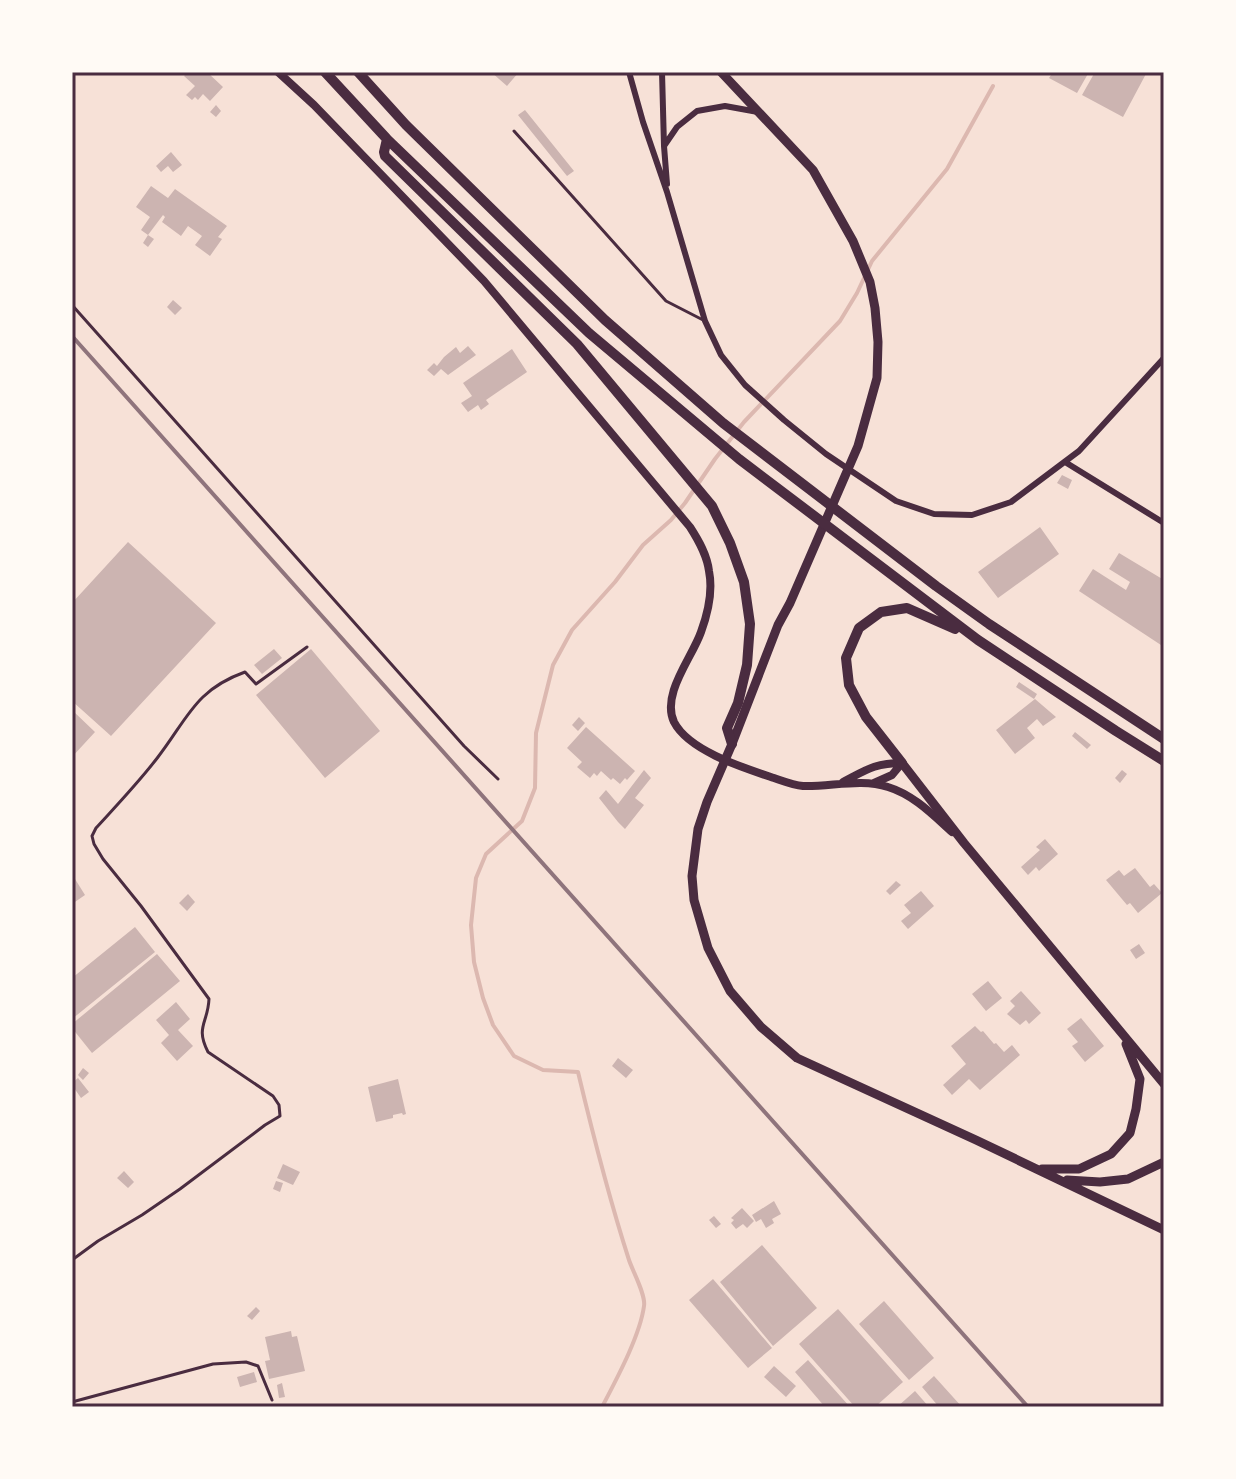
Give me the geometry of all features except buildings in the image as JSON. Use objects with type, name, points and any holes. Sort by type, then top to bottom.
[{"type":"highway","points":[[325,72],[387,139],[589,333],[739,459],[978,640],[1164,761]]},
{"type":"highway","points":[[358,72],[406,125],[605,320],[723,423],[989,624],[1164,739]]},
{"type":"highway","points":[[387,139],[385,156],[577,344],[712,506],[744,582],[750,624],[747,665],[738,703],[727,728],[732,744]]},
{"type":"highway","points":[[902,763],[866,717],[849,685],[846,658],[859,628],[881,612],[907,608],[978,640]]},
{"type":"main road","points":[[721,72],[813,170],[853,241],[870,282],[878,342],[877,378],[858,446],[778,625],[698,829],[692,876],[694,900],[708,948],[730,991],[761,1027],[797,1058],[1162,1227]]},
{"type":"main road","points":[[902,763],[964,843],[1164,1084]]},
{"type":"main road","points":[[1037,1169],[1079,1169],[1111,1154],[1130,1133],[1140,1079],[1117,1027]]},
{"type":"main road","points":[[1060,1179],[1100,1182],[1128,1179],[1164,1162]]},
{"type":"street","points":[[278,72],[314,105],[484,281],[702,545],[710,572],[710,601],[701,634],[670,701],[673,721],[684,736],[734,765],[800,786],[874,783],[892,787],[921,803],[964,843]]},
{"type":"street","points":[[629,72],[705,321],[721,355],[745,385],[784,420],[826,454],[896,501],[934,514],[972,515],[1011,502],[1079,451],[1164,358]]},
{"type":"street","points":[[662,72],[667,192]]},
{"type":"street","points":[[664,146],[677,127],[697,111],[725,106],[760,112]]},
{"type":"street","points":[[1065,462],[1164,523]]},
{"type":"street","points":[[840,784],[882,763],[902,763]]},
{"type":"street","points":[[874,783],[892,775],[902,763]]},
{"type":"lane","points":[[514,131],[666,301],[705,321]]},
{"type":"path","points":[[72,305],[464,746],[498,779]]},
{"type":"path","points":[[72,1260],[142,1215],[280,1116],[279,1105],[273,1096],[208,1052],[201,1030],[209,1012],[209,999],[103,859],[92,836],[159,757],[194,705],[209,690],[245,672],[256,684],[307,647]]},
{"type":"path","points":[[72,1402],[213,1364],[246,1362],[258,1366],[272,1400]]},
{"type":"waterway","points":[[602,1407],[638,1331],[644,1306],[643,1296],[615,1213],[578,1072],[543,1070],[514,1056],[493,1025],[474,962],[471,925],[476,878],[486,854],[522,821],[535,788],[536,733],[553,665],[572,630],[643,545],[671,520],[744,422],[840,321],[872,261],[947,169],[993,86]]},
{"type":"railway","points":[[72,336],[1028,1407]]}]
